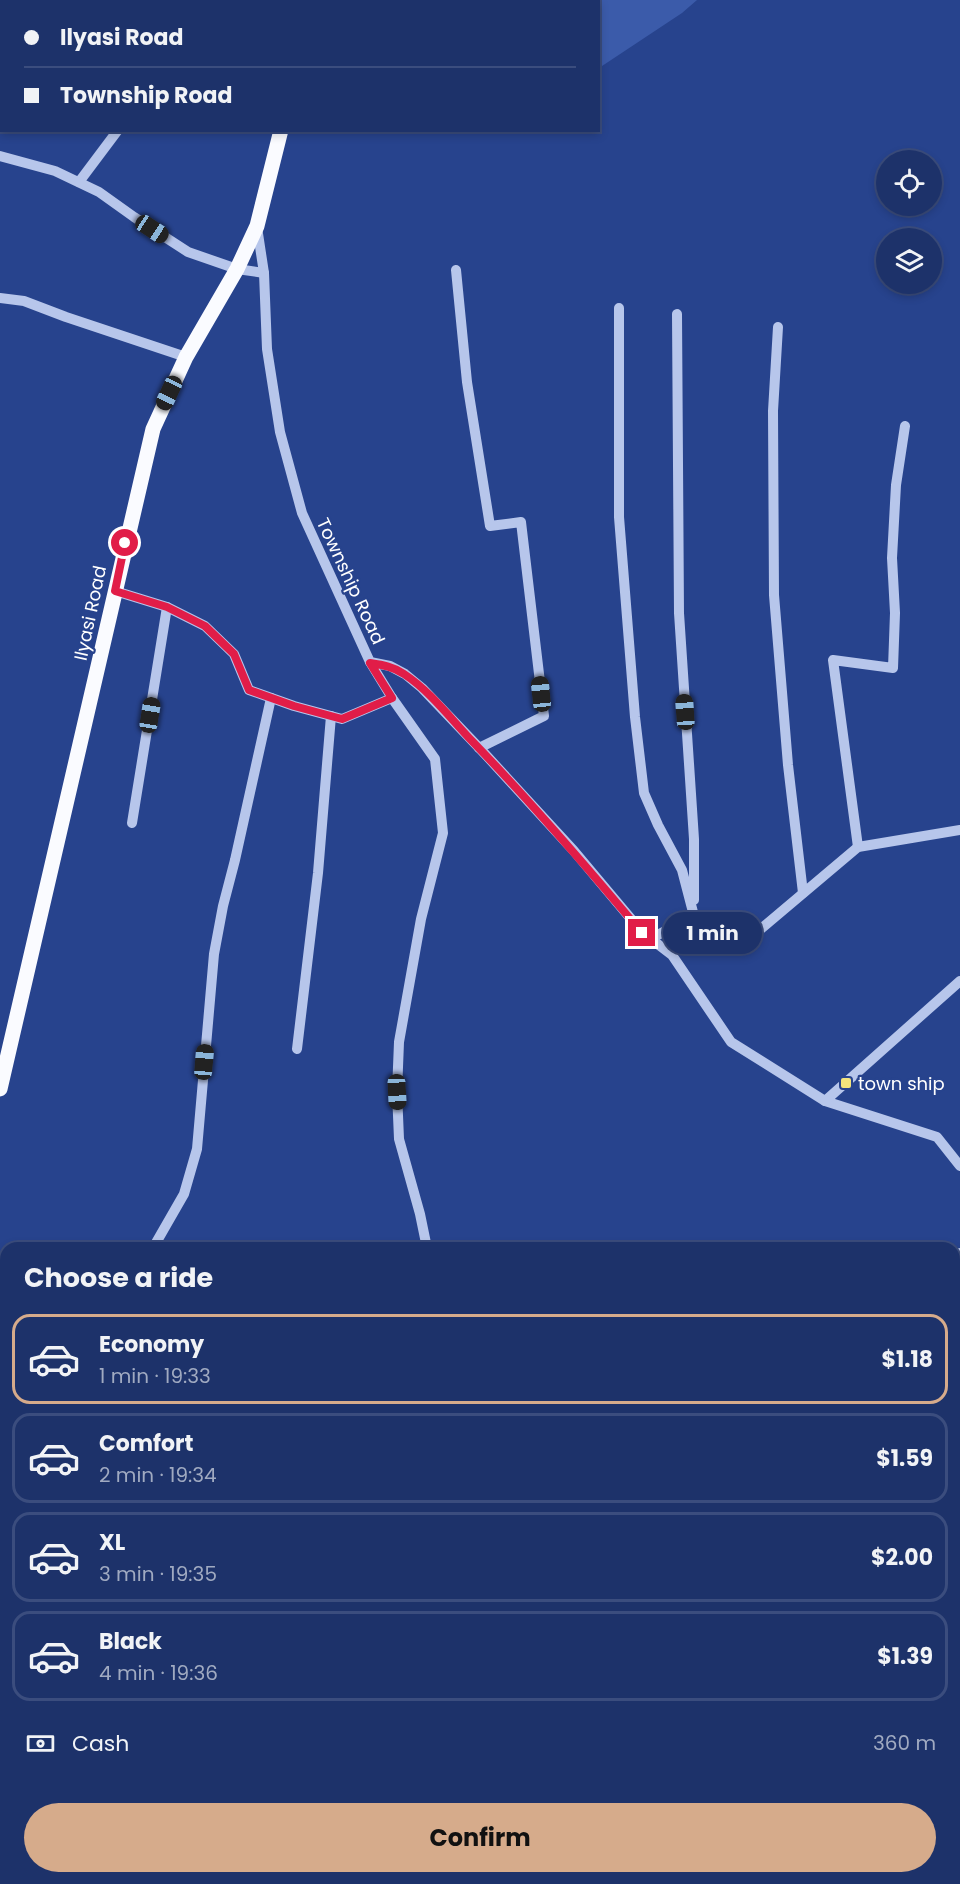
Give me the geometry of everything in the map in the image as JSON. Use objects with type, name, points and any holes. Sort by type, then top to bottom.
[{"type":"main road","name":"Ilyasi Road","points":[[1,1083],[153,429],[186,357],[237,269],[257,226],[280,132]]},
{"type":"street","points":[[79,182],[116,132]]},
{"type":"street","points":[[0,156],[55,171],[99,192],[134,218],[188,252],[237,269],[264,273]]},
{"type":"street","name":"Township Road","points":[[257,226],[264,273],[267,349],[280,432],[306,524],[370,663],[390,666],[405,674],[422,688],[574,851],[642,933],[672,955],[731,1042],[825,1101],[937,1137],[960,1166]]},
{"type":"street","points":[[456,270],[467,382],[490,525],[521,522],[544,716],[479,748]]},
{"type":"street","points":[[0,298],[24,301],[186,357]]},
{"type":"street","points":[[619,308],[619,517],[635,717],[644,793],[682,870],[694,916]]},
{"type":"street","points":[[677,314],[679,613],[694,839],[694,916]]},
{"type":"street","points":[[778,327],[773,411],[774,595],[788,765],[803,893]]},
{"type":"street","points":[[858,847],[833,660],[893,668],[895,613],[892,558],[897,485],[905,426]]},
{"type":"street","points":[[115,591],[167,607],[205,626],[234,654],[249,690],[342,719],[392,698]]},
{"type":"street","points":[[132,823],[167,607]]},
{"type":"street","points":[[370,663],[435,759],[443,833],[421,919],[399,1041],[397,1092],[399,1139],[426,1242]]},
{"type":"street","points":[[156,1242],[184,1194],[196,1149],[214,954],[271,698]]},
{"type":"street","points":[[297,1049],[318,873],[331,716]]},
{"type":"street","points":[[650,939],[694,916],[756,933],[858,847],[960,830]]},
{"type":"street","points":[[825,1101],[960,981]]},
{"type":"shaded area","points":[[600,0],[697,0],[682,13],[600,67]]},
{"type":"place","name":"town ship","points":[[846,1083]]},
{"type":"route","points":[[125,543],[115,591],[167,607],[205,626],[234,654],[249,690],[294,706],[342,719],[392,698],[370,663],[390,666],[405,674],[422,688],[574,851],[642,933]]}]
